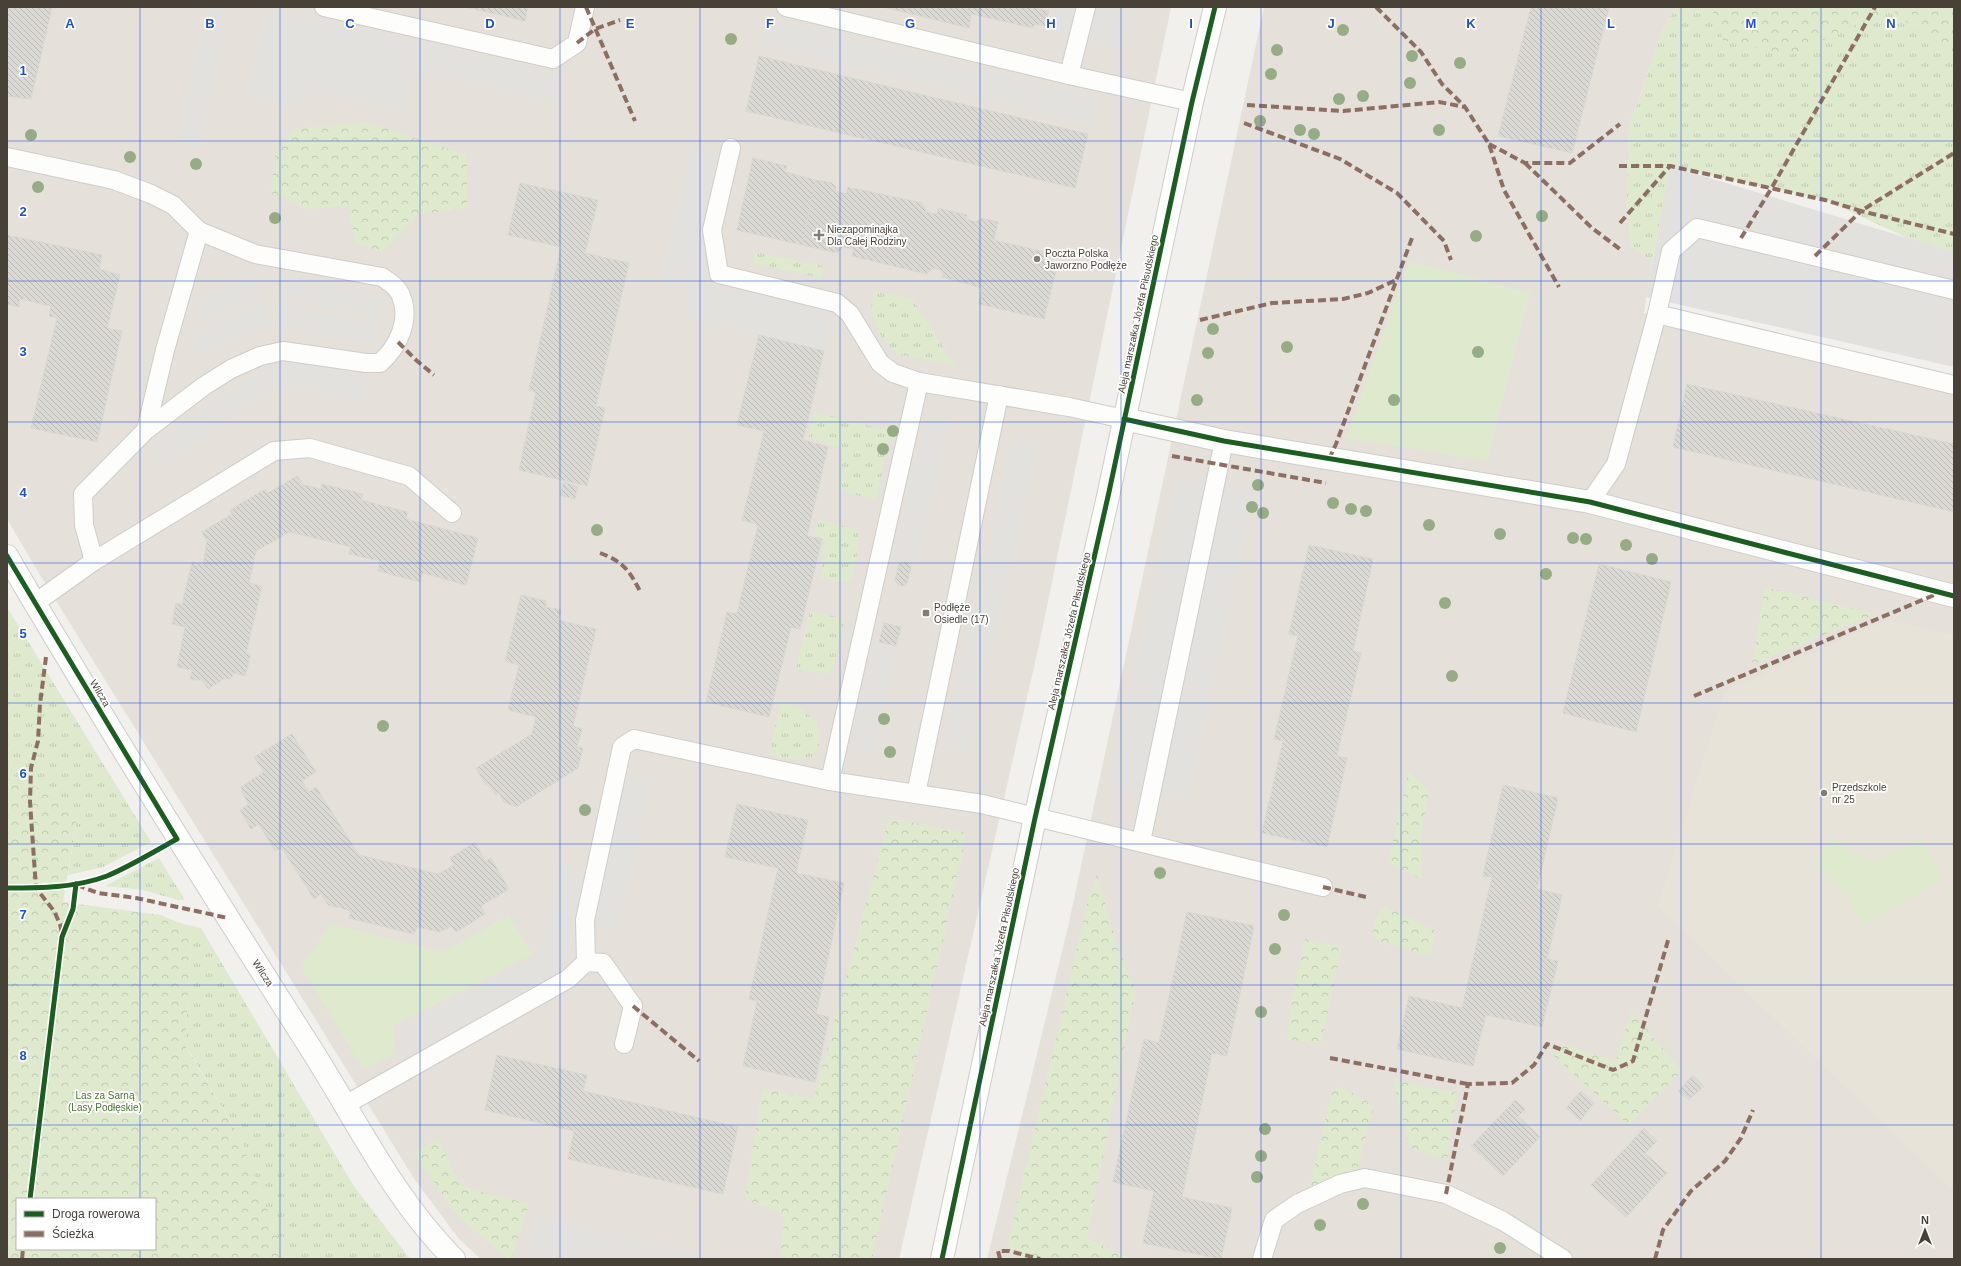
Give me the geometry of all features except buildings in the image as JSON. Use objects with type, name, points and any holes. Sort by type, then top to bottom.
[{"type":"street","name":"Aleja marszałka Józefa Piłsudskiego","points":[[942,1259],[1036,818],[1109,492],[1192,102],[1215,7]]},
{"type":"street","points":[[1124,419],[1224,441],[1590,502],[1954,596]]},
{"type":"street","name":"Wilcza","points":[[7,556],[177,839],[315,1054],[344,1105],[405,1203],[440,1246],[454,1259]]},
{"type":"lane","points":[[324,7],[553,59],[577,43],[585,7]]},
{"type":"lane","points":[[786,7],[853,14],[1070,75],[1192,102]]},
{"type":"lane","points":[[1070,75],[1086,7]]},
{"type":"lane","points":[[731,148],[712,230],[719,274],[837,303],[850,314],[880,363],[894,374],[919,382],[1070,407],[1124,419]]},
{"type":"lane","points":[[7,157],[114,180],[151,194],[173,205],[199,231],[255,254],[382,277],[395,287],[401,296],[404,310],[402,330],[398,342],[391,353],[380,363],[366,363],[283,351],[260,356],[231,369],[204,386],[146,430],[83,494],[84,525],[94,562]]},
{"type":"lane","points":[[1590,502],[1616,464],[1657,314],[1672,251],[1697,228],[1954,290]]},
{"type":"lane","points":[[146,430],[166,350],[199,231]]},
{"type":"lane","points":[[1657,314],[1954,385]]},
{"type":"lane","points":[[830,781],[919,382]]},
{"type":"lane","points":[[916,794],[999,395]]},
{"type":"lane","points":[[1141,842],[1224,441]]},
{"type":"lane","points":[[34,603],[94,562],[274,451],[310,448],[409,476],[452,513]]},
{"type":"lane","points":[[586,962],[585,920],[622,747],[634,739],[830,781],[982,804],[1323,887]]},
{"type":"lane","points":[[344,1105],[568,979],[586,962],[603,963],[633,1006],[624,1044]]},
{"type":"lane","points":[[1262,1259],[1274,1220],[1304,1201],[1340,1184],[1365,1178],[1446,1194],[1503,1221],[1563,1259]]},
{"type":"shaded area","points":[[7,7],[1171,7],[1039,645],[899,1259],[481,1259],[459,1239],[415,1180],[35,567],[7,519]]},
{"type":"shaded area","points":[[206,7],[229,7],[199,149],[177,144]]},
{"type":"shaded area","points":[[1051,7],[1132,7],[1122,49],[1045,31]]},
{"type":"shaded area","points":[[1264,7],[1676,7],[1662,32],[1629,127],[1627,198],[1631,245],[1652,262],[1644,313],[1954,388],[1954,1259],[987,1259],[1068,927]]},
{"type":"shaded area","points":[[266,8],[561,73],[556,103],[410,71],[402,111],[314,92],[294,108],[248,95]]},
{"type":"shaded area","points":[[768,20],[1097,97],[1091,124],[762,45]]},
{"type":"shaded area","points":[[691,147],[721,155],[702,233],[707,282],[830,312],[824,351],[684,317],[689,290],[661,282]]},
{"type":"shaded area","points":[[1670,166],[1954,252],[1954,367],[1646,297]]},
{"type":"shaded area","points":[[282,272],[382,294],[377,318],[277,297]]},
{"type":"shaded area","points":[[253,277],[262,299],[201,322],[193,300]]},
{"type":"shaded area","points":[[278,302],[377,323],[372,346],[273,326],[200,354],[191,331],[263,303],[273,325]]},
{"type":"shaded area","points":[[290,360],[366,376],[361,403],[285,387],[275,389],[162,466],[149,445],[265,366]]},
{"type":"shaded area","points":[[925,416],[949,421],[917,561],[893,556]]},
{"type":"shaded area","points":[[1013,435],[1038,440],[968,753],[942,747]]},
{"type":"shaded area","points":[[1177,474],[1253,491],[1187,799],[1111,783]]},
{"type":"shaded area","name":"Przedszkole nr 25","points":[[1887,620],[1954,635],[1954,1192],[1658,906],[1725,691]]},
{"type":"shaded area","points":[[874,640],[896,646],[874,755],[849,749]]},
{"type":"shaded area","points":[[627,774],[651,780],[617,928],[593,923]]},
{"type":"shaded area","points":[[560,863],[585,874],[563,971],[402,1058],[399,1028],[539,954]]},
{"type":"shaded area","points":[[539,1216],[725,1259],[526,1259]]},
{"type":"green space","points":[[1676,7],[1921,7],[1954,49],[1954,252],[1912,240],[1825,200],[1671,167],[1652,262],[1631,246],[1627,198],[1629,127],[1662,32]]},
{"type":"green space","points":[[1711,7],[1954,7],[1954,61],[1891,9],[1788,56],[1723,40]]},
{"type":"green space","points":[[366,122],[467,155],[467,208],[419,214],[382,252],[356,243],[348,206],[308,209],[271,193],[275,156],[294,129]]},
{"type":"green space","points":[[755,252],[823,266],[821,278],[753,263]]},
{"type":"green space","points":[[1409,261],[1530,293],[1487,461],[1346,438]]},
{"type":"green space","points":[[874,291],[912,299],[957,367],[897,354],[882,338],[874,319],[871,309]]},
{"type":"green space","points":[[815,412],[891,431],[876,500],[840,491],[843,449],[809,437]]},
{"type":"green space","points":[[819,519],[859,531],[856,563],[851,583],[821,579],[825,540],[815,534]]},
{"type":"green space","points":[[1765,587],[1875,614],[1752,664]]},
{"type":"green space","points":[[7,607],[151,842],[103,867],[68,875],[77,818],[67,800],[15,778],[7,754]]},
{"type":"green space","points":[[810,611],[845,619],[831,674],[796,669]]},
{"type":"green space","points":[[781,701],[805,711],[820,728],[819,745],[813,757],[791,760],[769,755]]},
{"type":"green space","name":"Las za Sarną (Lasy Podłęskie)","points":[[7,754],[15,778],[67,800],[77,818],[63,902],[160,915],[183,924],[191,936],[185,1045],[240,1138],[286,1259],[7,1259]]},
{"type":"green space","points":[[1409,771],[1429,791],[1421,834],[1422,879],[1388,863]]},
{"type":"green space","points":[[889,818],[967,833],[872,1259],[787,1259],[780,1253],[785,1215],[745,1199],[762,1089],[814,1098]]},
{"type":"green space","points":[[1833,839],[1872,863],[1921,839],[1943,879],[1864,926],[1844,893],[1815,864]]},
{"type":"green space","points":[[159,858],[185,900],[178,900],[143,890],[105,886]]},
{"type":"green space","points":[[1097,873],[1117,946],[1136,990],[1087,1238],[1132,1259],[1020,1259],[1008,1243],[1088,901]]},
{"type":"green space","points":[[1384,906],[1435,930],[1431,956],[1380,942],[1372,934],[1378,914]]},
{"type":"green space","points":[[509,915],[532,955],[393,1026],[396,1053],[363,1069],[301,967],[331,924],[443,952]]},
{"type":"green space","points":[[183,924],[201,928],[353,1185],[410,1259],[286,1259],[240,1138],[185,1044],[191,936]]},
{"type":"green space","points":[[1305,939],[1342,947],[1321,1044],[1287,1039],[1291,1003]]},
{"type":"green space","points":[[1631,1011],[1682,1071],[1629,1125],[1553,1055],[1563,1044],[1616,1062]]},
{"type":"green space","points":[[1393,1080],[1457,1093],[1447,1160],[1410,1148]]},
{"type":"green space","points":[[1340,1086],[1374,1106],[1357,1170],[1310,1187],[1331,1094]]},
{"type":"green space","points":[[438,1139],[461,1186],[529,1204],[511,1259],[508,1259],[458,1217],[414,1153]]},
{"type":"marked path","points":[[586,7],[635,121]]},
{"type":"marked path","points":[[1376,7],[1421,52],[1442,84],[1465,107],[1489,144],[1504,190],[1559,287]]},
{"type":"marked path","points":[[1741,238],[1771,189],[1875,7]]},
{"type":"marked path","points":[[577,43],[595,29],[620,20]]},
{"type":"marked path","points":[[1247,105],[1343,111],[1439,102],[1465,107]]},
{"type":"marked path","points":[[1244,123],[1340,159],[1397,193],[1444,241],[1451,260]]},
{"type":"marked path","points":[[1489,144],[1525,163],[1570,163],[1620,124]]},
{"type":"marked path","points":[[1619,166],[1670,166],[1825,200],[1861,211],[1954,153]]},
{"type":"marked path","points":[[1525,163],[1592,228],[1621,250]]},
{"type":"marked path","points":[[1620,223],[1670,166]]},
{"type":"marked path","points":[[1815,256],[1861,211],[1954,234]]},
{"type":"marked path","points":[[1329,459],[1336,444],[1412,238]]},
{"type":"marked path","points":[[1200,320],[1272,303],[1343,299],[1368,293],[1396,280]]},
{"type":"marked path","points":[[398,342],[434,375]]},
{"type":"marked path","points":[[1172,456],[1326,483]]},
{"type":"marked path","points":[[600,553],[615,560],[625,568],[633,578],[641,593]]},
{"type":"marked path","points":[[1694,696],[1939,593]]},
{"type":"marked path","points":[[46,657],[40,704],[38,741],[31,768],[30,802],[36,888],[54,911],[62,933]]},
{"type":"marked path","points":[[77,885],[98,893],[136,898],[228,918]]},
{"type":"marked path","points":[[1323,887],[1366,897]]},
{"type":"marked path","points":[[1446,1194],[1468,1084],[1512,1083],[1534,1065],[1547,1044],[1613,1070],[1633,1061],[1669,937]]},
{"type":"marked path","points":[[633,1006],[699,1061]]},
{"type":"marked path","points":[[1330,1058],[1468,1084]]},
{"type":"marked path","points":[[1655,1259],[1663,1230],[1691,1191],[1725,1161],[1741,1138],[1753,1110]]},
{"type":"marked path","points":[[22,1259],[23,1250]]},
{"type":"marked path","points":[[1000,1259],[998,1251],[1009,1251],[1040,1259]]},
{"type":"cycle path","points":[[942,1259],[1035,818],[1109,492],[1192,102],[1215,7]]},
{"type":"cycle path","points":[[1124,419],[1224,441],[1590,502],[1954,596]]},
{"type":"cycle path","points":[[7,556],[177,839],[125,868],[95,880],[70,885],[7,888]]},
{"type":"cycle path","points":[[30,1198],[62,937],[73,909],[76,884]]},
{"type":"place","name":"Niezapominajka Dla Całej Rodziny","points":[[819,235]]},
{"type":"place","name":"Poczta Polska Jaworzno Podłęże","points":[[1037,259]]},
{"type":"place","name":"Podłęże Osiedle (17)","points":[[926,613]]},
{"type":"place","name":"Przedszkole nr 25","points":[[1824,793]]}]
